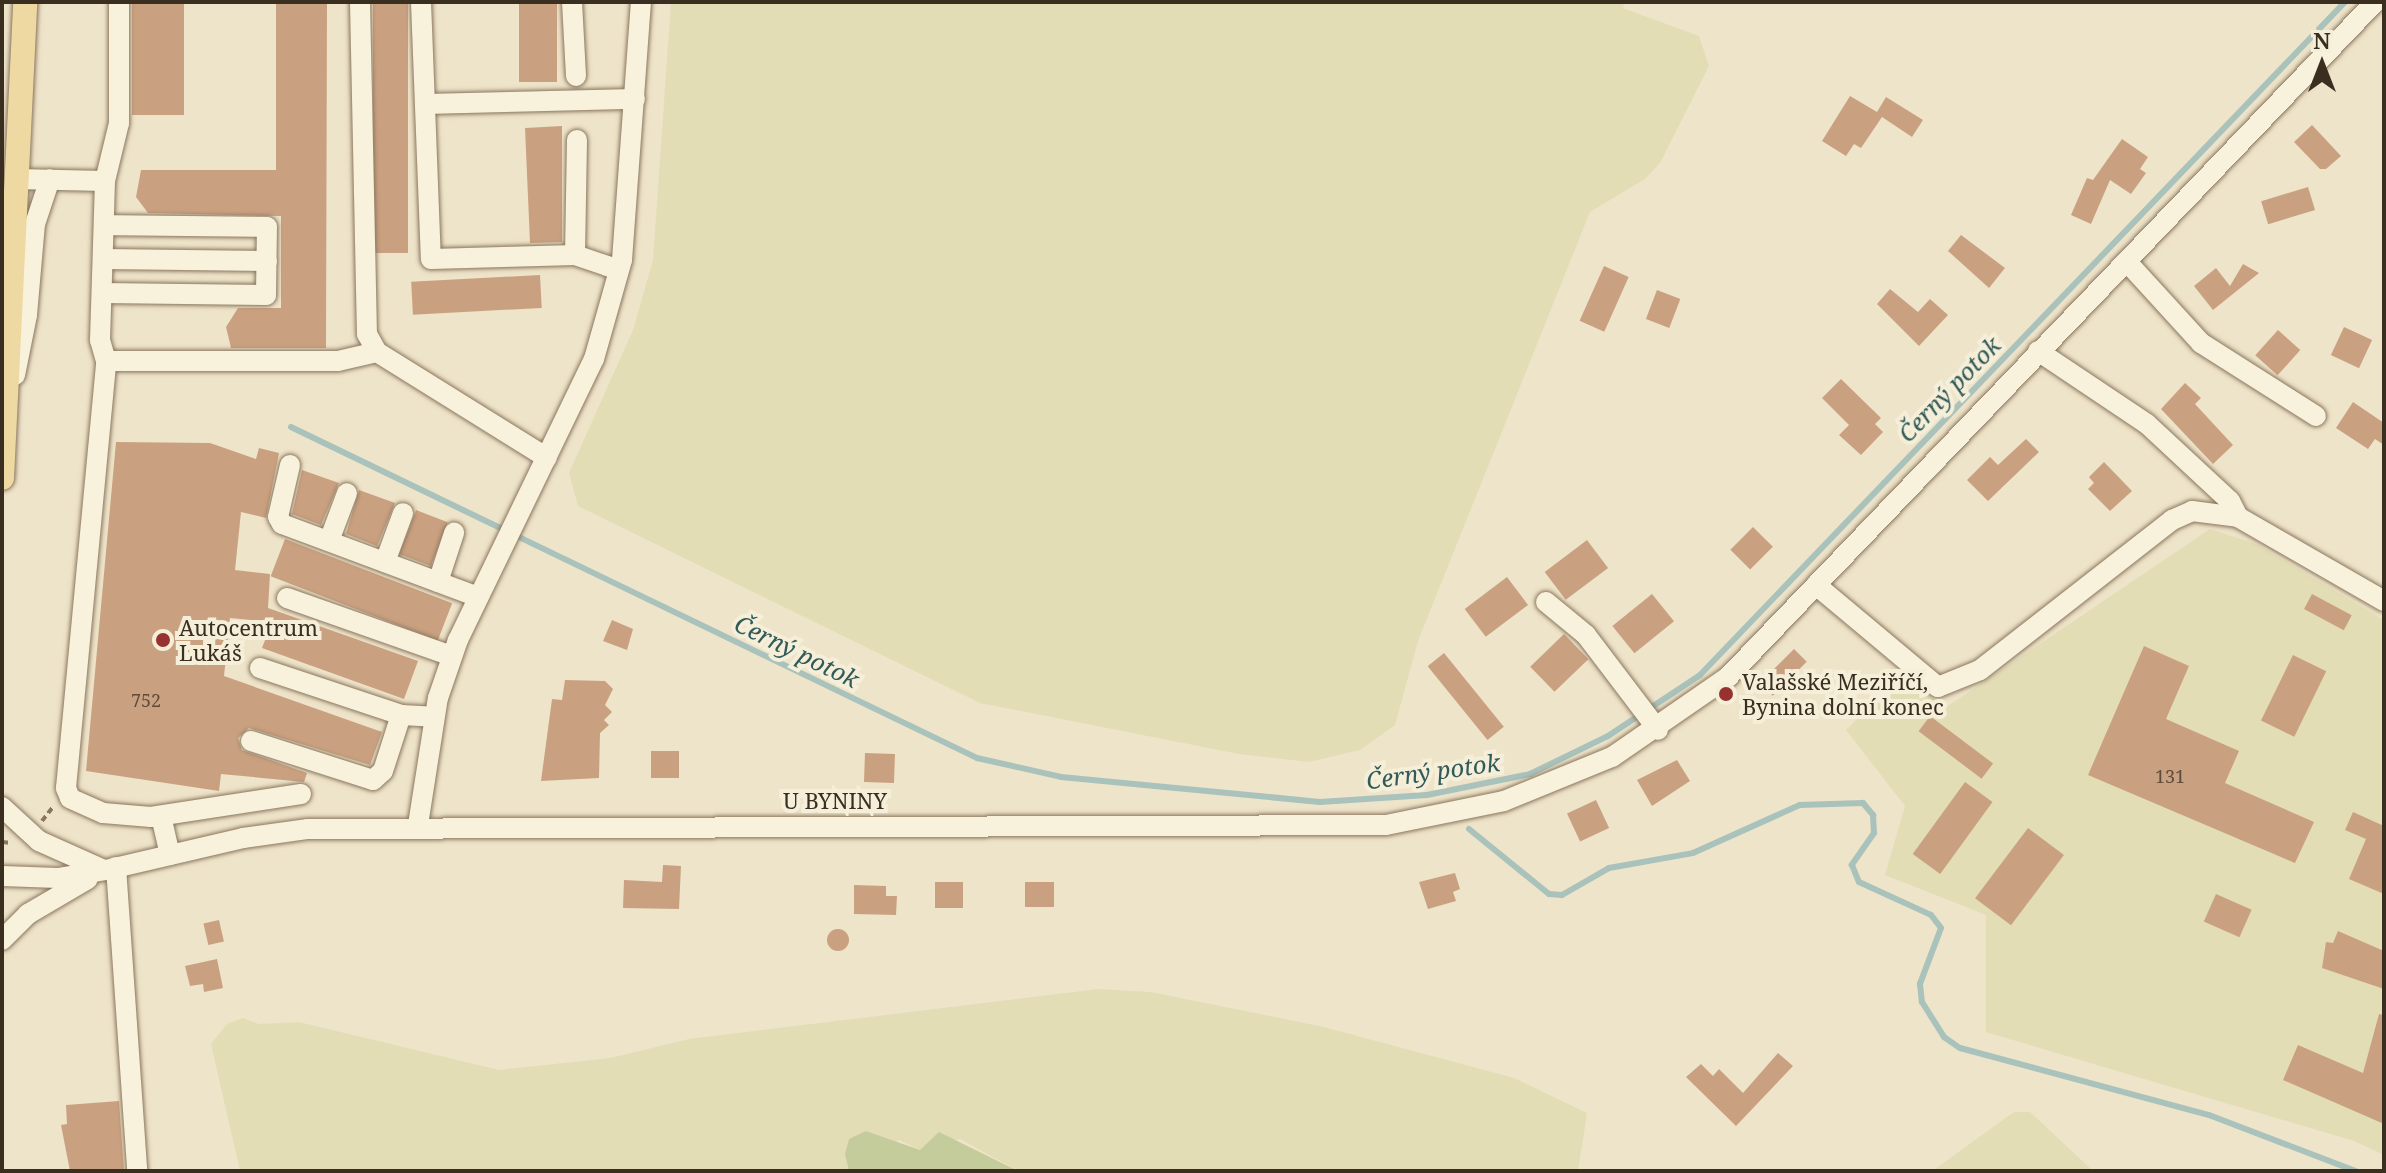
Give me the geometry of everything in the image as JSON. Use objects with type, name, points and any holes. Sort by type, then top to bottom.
[{"type":"main road","points":[[2,478],[25,2]]},
{"type":"street","points":[[119,2],[119,123],[105,181],[100,340],[106,361],[66,788],[70,798],[103,813],[161,816],[301,794]]},
{"type":"street","points":[[360,2],[367,334],[377,352],[547,458]]},
{"type":"street","points":[[421,2],[431,259],[575,255],[619,270]]},
{"type":"street","points":[[572,2],[576,76]]},
{"type":"street","points":[[418,825],[434,717],[452,656],[594,359],[619,270],[641,2]]},
{"type":"street","name":"U BYNINY","points":[[111,869],[308,829],[418,825],[1386,825],[1504,801],[1612,757],[1728,677],[2375,2]]},
{"type":"street","points":[[425,104],[635,99]]},
{"type":"street","points":[[575,255],[577,140]]},
{"type":"street","points":[[16,179],[105,181]]},
{"type":"street","points":[[5,421],[27,315],[35,224],[50,179]]},
{"type":"street","points":[[102,293],[266,295],[267,261],[267,227],[104,225]]},
{"type":"street","points":[[103,259],[267,261]]},
{"type":"street","points":[[2127,262],[2201,343],[2316,416]]},
{"type":"street","points":[[2038,351],[2147,424],[2230,501],[2238,517]]},
{"type":"street","points":[[106,361],[338,361],[377,352]]},
{"type":"street","points":[[290,465],[278,517],[282,524],[478,597]]},
{"type":"street","points":[[329,541],[347,493]]},
{"type":"street","points":[[1816,585],[1938,687],[1980,670],[2172,520],[2192,511],[2238,517],[2384,601]]},
{"type":"street","points":[[385,562],[403,513]]},
{"type":"street","points":[[438,582],[454,533]]},
{"type":"street","points":[[287,598],[452,656]]},
{"type":"street","points":[[1546,602],[1586,635],[1655,726]]},
{"type":"street","points":[[260,668],[401,715],[434,717]]},
{"type":"street","points":[[251,741],[373,780],[383,771],[401,715]]},
{"type":"street","points":[[2,807],[39,841],[111,869]]},
{"type":"street","points":[[161,816],[170,855]]},
{"type":"street","points":[[2,876],[58,878],[111,869]]},
{"type":"street","points":[[2,940],[50,898],[111,869]]},
{"type":"street","points":[[111,869],[137,1171]]},
{"type":"path","points":[[38,827],[53,807]]},
{"type":"shaded area","points":[[671,2],[1625,2],[1623,8],[1699,36],[1709,66],[1660,163],[1645,179],[1590,212],[1418,641],[1395,725],[1360,750],[1309,762],[1239,754],[980,703],[578,506],[569,473],[633,330],[653,260]]},
{"type":"shaded area","points":[[2210,529],[2256,544],[2384,620],[2384,1155],[2354,1141],[1986,1032],[1986,915],[1885,875],[1905,806],[1846,730],[1902,673],[1945,708]]},
{"type":"shaded area","points":[[1098,989],[1151,992],[1324,1027],[1514,1078],[1587,1113],[1578,1171],[1018,1171],[960,1139],[920,1150],[899,1140],[849,1171],[240,1171],[211,1044],[227,1024],[243,1018],[259,1024],[299,1022],[499,1070],[610,1058],[689,1039]]},
{"type":"shaded area","points":[[2014,1112],[2030,1112],[2093,1171],[1932,1171]]},
{"type":"green space","points":[[866,1131],[920,1150],[939,1132],[1018,1171],[849,1171],[845,1154],[849,1139]]},
{"type":"building","points":[[132,2],[184,2],[184,115],[132,115]]},
{"type":"building","points":[[276,2],[327,2],[326,348],[231,348],[226,327],[238,308],[281,308],[281,216],[148,213],[136,197],[141,170],[276,170]]},
{"type":"building","points":[[373,2],[408,2],[408,253],[373,253]]},
{"type":"building","points":[[519,2],[557,2],[557,82],[519,82]]},
{"type":"building","points":[[1850,96],[1877,112],[1886,97],[1923,120],[1912,137],[1882,117],[1861,148],[1854,144],[1846,156],[1822,141]]},
{"type":"building","points":[[2312,125],[2341,156],[2326,169],[2320,169],[2294,142]]},
{"type":"building","points":[[562,126],[562,242],[530,243],[525,128]]},
{"type":"building","points":[[2122,139],[2148,157],[2140,169],[2146,173],[2131,194],[2110,180],[2091,224],[2071,215],[2087,178],[2093,180]]},
{"type":"building","points":[[2308,187],[2315,210],[2268,224],[2261,201]]},
{"type":"building","points":[[1961,235],[2005,268],[1989,288],[1948,251]]},
{"type":"building","points":[[2243,264],[2259,273],[2213,310],[2194,286],[2216,268],[2230,286]]},
{"type":"building","points":[[1604,266],[1629,277],[1604,332],[1580,321]]},
{"type":"building","points":[[540,275],[542,308],[413,315],[411,282]]},
{"type":"building","points":[[1890,289],[1918,312],[1930,299],[1948,315],[1919,346],[1877,304]]},
{"type":"building","points":[[1657,290],[1680,299],[1669,328],[1646,319]]},
{"type":"building","points":[[2344,327],[2372,340],[2359,368],[2331,355]]},
{"type":"building","points":[[2278,330],[2300,350],[2278,375],[2255,355]]},
{"type":"building","points":[[1841,379],[1881,418],[1875,424],[1883,432],[1861,455],[1839,435],[1849,425],[1822,398]]},
{"type":"building","points":[[2185,383],[2201,398],[2195,404],[2233,445],[2213,464],[2161,409]]},
{"type":"building","points":[[2353,402],[2384,423],[2384,445],[2375,439],[2368,449],[2336,428]]},
{"type":"building","points":[[2026,439],[2039,452],[1988,501],[1967,480],[1990,457],[1998,465]]},
{"type":"building","points":[[116,442],[210,443],[256,459],[259,448],[279,453],[266,518],[241,512],[235,570],[270,574],[268,608],[418,661],[404,699],[262,648],[272,622],[230,618],[224,676],[382,732],[370,765],[249,728],[238,738],[242,750],[307,773],[304,782],[221,774],[219,791],[86,771]]},
{"type":"building","points":[[2104,462],[2132,491],[2110,511],[2088,489],[2094,483],[2089,477]]},
{"type":"building","points":[[302,470],[339,483],[321,525],[292,514]]},
{"type":"building","points":[[359,490],[395,503],[377,546],[346,534]]},
{"type":"building","points":[[416,510],[448,522],[431,566],[399,554]]},
{"type":"building","points":[[1753,527],[1773,547],[1750,569],[1730,550]]},
{"type":"building","points":[[285,539],[452,603],[438,640],[271,576]]},
{"type":"building","points":[[1587,540],[1608,568],[1566,600],[1545,572]]},
{"type":"building","points":[[1507,577],[1528,605],[1486,637],[1465,609]]},
{"type":"building","points":[[1652,594],[1674,621],[1634,653],[1612,626]]},
{"type":"building","points":[[2312,594],[2352,615],[2344,630],[2304,609]]},
{"type":"building","points":[[612,620],[633,629],[627,650],[603,641]]},
{"type":"building","points":[[1564,634],[1588,659],[1555,692],[1530,667]]},
{"type":"building","points":[[2144,646],[2189,666],[2166,719],[2239,751],[2225,783],[2314,822],[2295,863],[2088,775]]},
{"type":"building","points":[[1794,649],[1807,662],[1773,696],[1760,683]]},
{"type":"building","points":[[1444,653],[1504,727],[1487,740],[1428,666]]},
{"type":"building","points":[[2293,655],[2326,671],[2294,737],[2261,721]]},
{"type":"building","points":[[565,680],[605,681],[613,689],[605,705],[612,712],[604,720],[609,725],[600,733],[599,778],[541,781],[552,699],[562,700]]},
{"type":"building","points":[[1930,716],[1993,764],[1982,779],[1919,731]]},
{"type":"building","points":[[651,751],[679,751],[679,778],[651,778]]},
{"type":"building","points":[[865,753],[895,754],[894,783],[864,782]]},
{"type":"building","points":[[1677,760],[1690,781],[1652,806],[1637,780]]},
{"type":"building","points":[[1965,782],[1993,802],[1940,874],[1913,854]]},
{"type":"building","points":[[1596,800],[1609,828],[1580,842],[1567,814]]},
{"type":"building","points":[[2353,812],[2384,826],[2384,894],[2349,879],[2366,839],[2345,830]]},
{"type":"building","points":[[2028,828],[2064,855],[2011,925],[1975,898]]},
{"type":"building","points":[[663,865],[681,866],[679,909],[623,908],[624,880],[662,882]]},
{"type":"building","points":[[1455,873],[1460,889],[1453,892],[1456,901],[1428,909],[1419,882]]},
{"type":"building","points":[[935,882],[963,882],[963,908],[935,908]]},
{"type":"building","points":[[1025,882],[1054,882],[1054,907],[1025,907]]},
{"type":"building","points":[[854,885],[886,886],[886,896],[897,896],[896,915],[854,914]]},
{"type":"building","points":[[2216,894],[2252,910],[2239,937],[2204,921]]},
{"type":"building","points":[[219,920],[224,941],[208,945],[203,924]]},
{"type":"building","points":[[838,929],[846,932],[849,940],[846,948],[838,951],[830,948],[827,940],[830,932]]},
{"type":"building","points":[[2338,931],[2384,951],[2384,989],[2322,968],[2326,942],[2333,943]]},
{"type":"building","points":[[217,959],[223,988],[204,992],[203,984],[190,986],[185,966]]},
{"type":"building","points":[[2379,1014],[2384,1015],[2384,1124],[2283,1080],[2298,1045],[2363,1073]]},
{"type":"building","points":[[1778,1053],[1793,1066],[1736,1126],[1686,1077],[1701,1064],[1713,1076],[1719,1069],[1743,1093]]},
{"type":"building","points":[[119,1101],[124,1171],[70,1171],[61,1125],[67,1124],[66,1105]]},
{"type":"waterway","name":"Černý potok","points":[[291,427],[977,758],[1061,777],[1320,802],[1427,795],[1530,774],[1608,736],[1700,675],[2345,2]]},
{"type":"waterway","points":[[1469,829],[1549,894],[1562,895],[1609,868],[1693,853],[1800,805],[1863,803],[1873,815],[1874,833],[1852,865],[1859,882],[1931,915],[1941,928],[1920,984],[1922,1002],[1944,1037],[1960,1048],[2209,1115],[2356,1171]]},
{"type":"place","name":"Autocentrum Lukáš","points":[[163,640]]},
{"type":"place","name":"Valašské Meziříčí, Bynina dolní konec","points":[[1726,694]]}]
